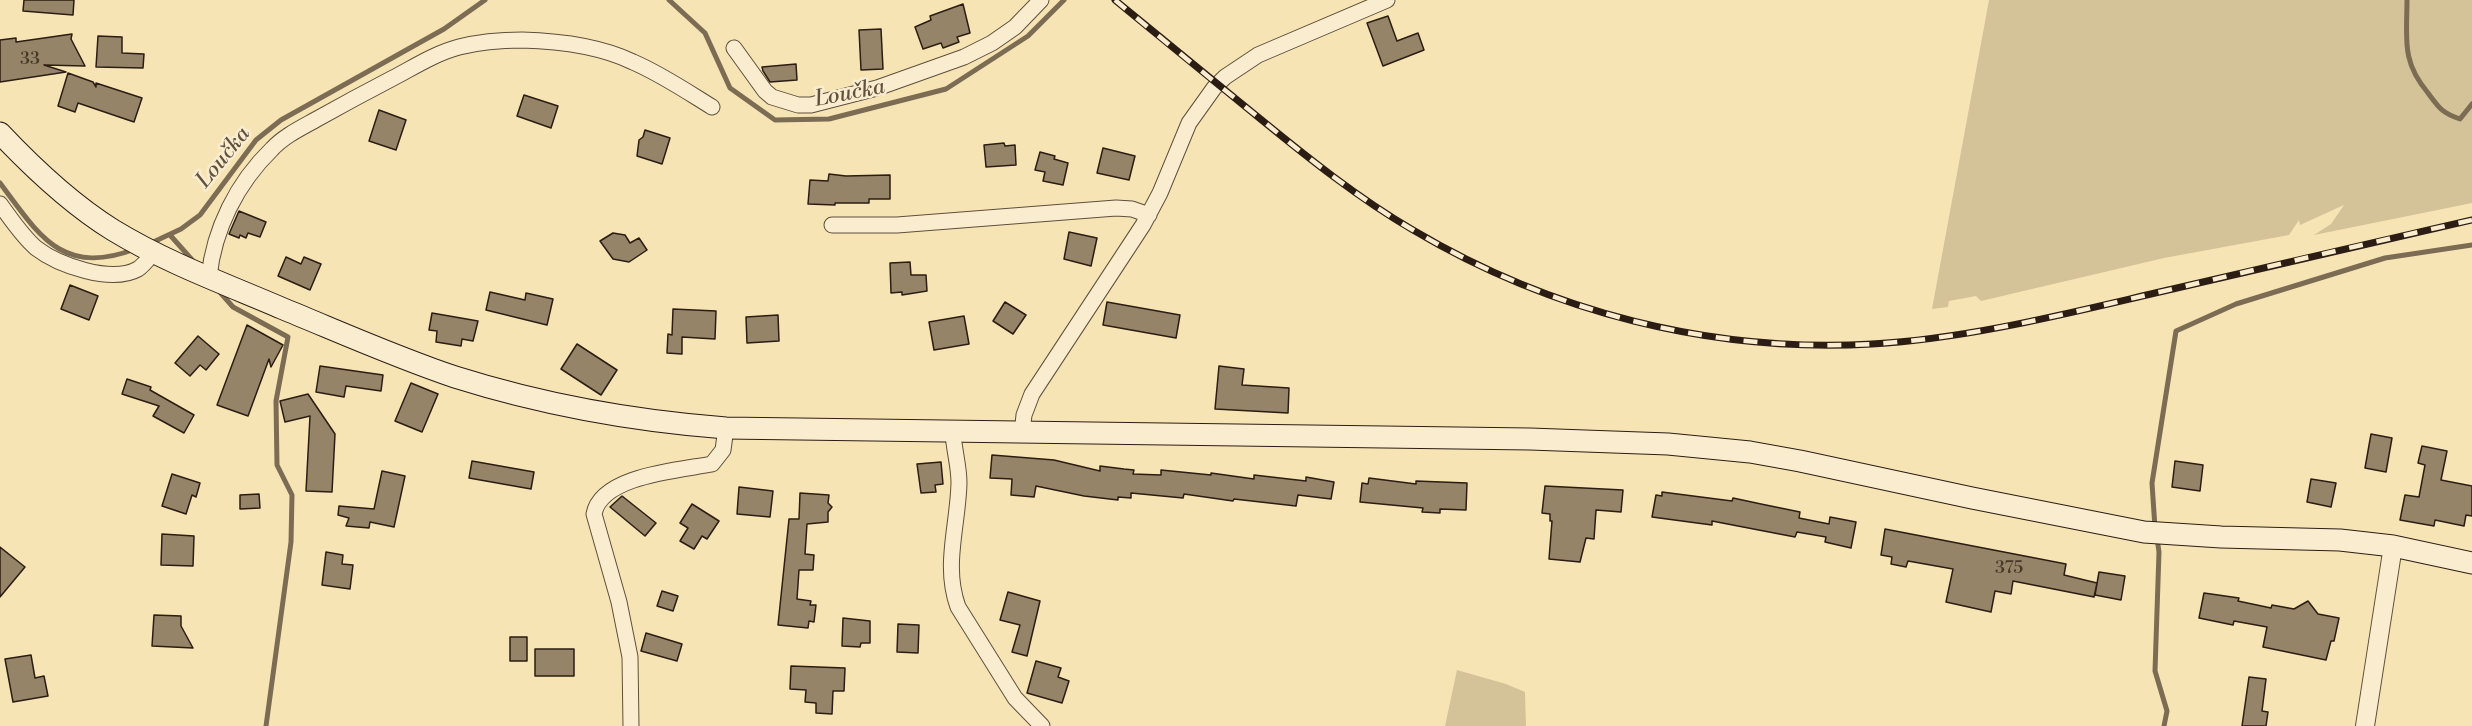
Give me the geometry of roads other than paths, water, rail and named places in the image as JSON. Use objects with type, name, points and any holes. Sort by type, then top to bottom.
[{"type":"main road","points":[[0,133],[45,178],[77,205],[111,229],[154,252],[408,360],[502,391],[617,417],[726,428],[1612,440],[1668,444],[1750,452],[1800,461],[2144,532],[2221,537],[2340,540],[2393,546],[2472,563]]},
{"type":"street","points":[[734,48],[765,91],[772,97],[790,104],[811,105],[877,88],[964,57],[992,43],[1015,27],[1041,0]]},
{"type":"street","points":[[1022,433],[1024,415],[1032,394],[1149,215],[1189,123],[1204,100],[1225,77],[1258,56],[1386,0]]},
{"type":"street","points":[[209,277],[213,251],[223,220],[243,184],[272,148],[289,135],[342,105],[438,55],[457,48],[496,41],[522,40],[561,43],[591,49],[631,60],[712,106]]},
{"type":"street","points":[[0,204],[34,246],[44,254],[87,271],[115,275],[137,269],[154,252]]},
{"type":"street","points":[[832,225],[897,225],[1116,208],[1132,209],[1149,215]]},
{"type":"street","points":[[631,726],[630,657],[619,602],[594,514],[595,508],[598,501],[641,476],[712,464],[723,450],[726,428]]},
{"type":"street","points":[[953,432],[959,485],[950,564],[952,593],[958,607],[1015,698],[1042,726]]},
{"type":"street","points":[[2366,726],[2393,546]]},
{"type":"waterway","name":"Loučka","points":[[149,244],[181,229],[200,215],[256,140],[281,120],[444,29],[485,0]]},
{"type":"waterway","name":"Loučka","points":[[669,0],[705,33],[730,88],[775,120],[829,119],[946,89],[1028,36],[1064,0]]},
{"type":"waterway","name":"Loučka","points":[[2407,0],[2407,49],[2409,60],[2419,81],[2438,106],[2454,117],[2460,119],[2472,104]]},
{"type":"waterway","name":"Loučka","points":[[0,183],[41,234],[55,246],[70,254],[89,258],[110,256],[135,249]]},
{"type":"waterway","points":[[170,235],[194,262]]},
{"type":"waterway","points":[[2155,528],[2152,483],[2176,331],[2236,304],[2385,258],[2472,245]]},
{"type":"waterway","points":[[218,290],[233,307],[288,337],[276,401],[277,465],[292,495],[291,542],[266,726]]},
{"type":"waterway","points":[[2157,538],[2159,552],[2155,671],[2167,711],[2164,726]]},
{"type":"railway","points":[[1115,0],[1314,162],[1353,191],[1413,230],[1466,259],[1520,284],[1634,321],[1692,334],[1752,342],[1812,345],[1872,344],[1949,336],[2063,314],[2472,220]]}]
